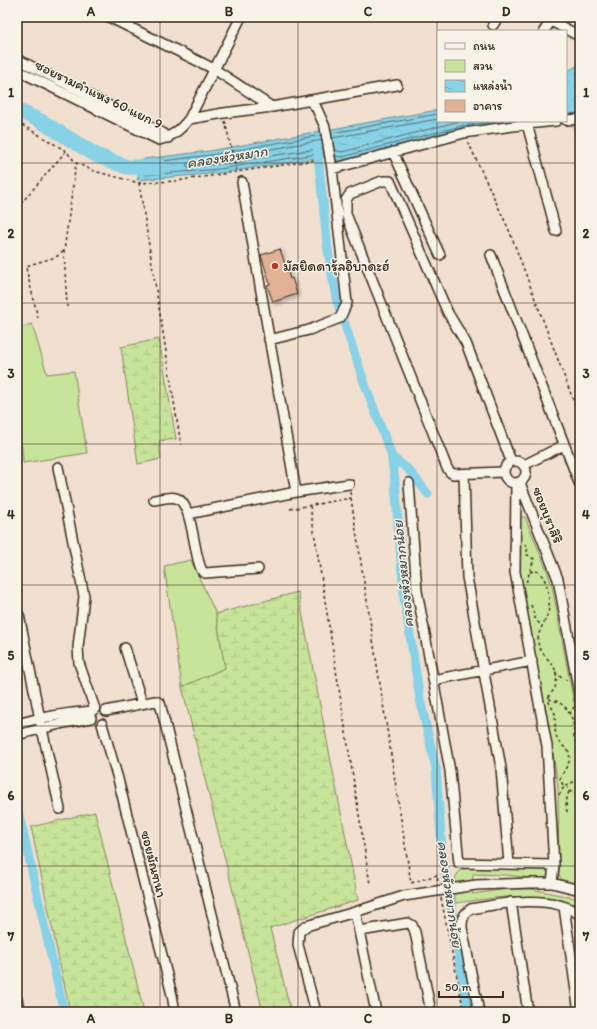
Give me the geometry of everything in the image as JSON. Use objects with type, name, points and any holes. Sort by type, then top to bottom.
[{"type":"street","points":[[109,17],[214,69],[272,107]]},
{"type":"street","points":[[168,138],[181,129],[188,119],[240,17]]},
{"type":"street","points":[[544,30],[548,19],[579,36]]},
{"type":"street","name":"ซอยรามคำแหง 60 แยก 9","points":[[17,59],[161,132],[168,138]]},
{"type":"street","name":"ซอยรามคำแหง 60 แยก 9","points":[[17,70],[160,140],[168,138]]},
{"type":"street","points":[[188,119],[272,107],[397,85]]},
{"type":"street","points":[[269,340],[309,330],[340,318],[348,303],[332,166],[325,126],[316,107],[310,100]]},
{"type":"street","points":[[332,166],[393,152],[464,133],[546,122]]},
{"type":"street","points":[[527,124],[556,231]]},
{"type":"street","points":[[393,152],[440,255]]},
{"type":"street","points":[[511,461],[466,343],[448,313],[390,181],[382,180],[350,194],[346,200],[346,214],[444,462],[450,472],[453,474],[464,474],[503,472],[505,466],[511,461],[518,461],[524,466],[564,445]]},
{"type":"street","points":[[242,182],[296,492]]},
{"type":"street","points":[[491,255],[580,486]]},
{"type":"street","name":"ซอยบุราสิริ","points":[[503,472],[508,482],[518,483],[523,480],[526,473],[524,466]]},
{"type":"street","points":[[58,467],[84,596],[78,647],[79,663],[96,724],[102,724],[107,718],[106,711]]},
{"type":"street","points":[[464,474],[466,577],[501,768],[509,864]]},
{"type":"street","points":[[409,483],[417,591],[450,771],[459,863],[554,865]]},
{"type":"street","points":[[518,483],[515,572],[547,746],[554,865],[552,883]]},
{"type":"street","name":"ซอยบุราสิริ","points":[[518,483],[558,579],[576,650],[578,702]]},
{"type":"street","points":[[188,514],[296,492],[349,484]]},
{"type":"street","points":[[154,500],[173,497],[178,498],[181,502],[191,522],[199,564],[203,572],[258,569]]},
{"type":"street","points":[[19,615],[60,809]]},
{"type":"street","points":[[125,648],[142,703]]},
{"type":"street","points":[[433,680],[532,661]]},
{"type":"street","points":[[17,735],[42,729],[93,712],[100,707],[106,711],[155,701],[160,703],[236,1012]]},
{"type":"street","points":[[17,724],[63,714],[93,712]]},
{"type":"street","name":"ซอยมัณฑนา","points":[[102,724],[118,779],[176,1012]]},
{"type":"street","points":[[316,1012],[298,944],[299,932],[306,926],[356,912],[404,896],[476,885],[552,883],[580,890]]},
{"type":"street","points":[[511,902],[528,1012]]},
{"type":"street","points":[[479,1012],[462,920],[465,913],[471,909],[511,902],[549,903],[574,910],[580,915]]},
{"type":"street","points":[[564,907],[579,1012]]},
{"type":"street","points":[[356,912],[376,1012]]},
{"type":"street","points":[[360,931],[408,924],[412,925],[431,1012]]},
{"type":"street","points":[[17,999],[20,1012]]},
{"type":"path","points":[[224,113],[236,171]]},
{"type":"path","points":[[573,119],[580,148]]},
{"type":"path","points":[[17,122],[66,151],[76,163],[94,171],[139,183],[176,181],[316,160]]},
{"type":"path","points":[[464,133],[509,230],[580,418]]},
{"type":"path","points":[[17,208],[66,151]]},
{"type":"path","points":[[67,307],[64,251],[76,163]]},
{"type":"path","points":[[139,183],[181,445]]},
{"type":"path","points":[[38,318],[26,268],[28,265],[56,257],[64,251]]},
{"type":"path","points":[[349,484],[411,883],[437,875],[440,888]]},
{"type":"path","points":[[290,509],[351,498]]},
{"type":"path","points":[[310,506],[370,884]]},
{"type":"path","points":[[524,540],[523,543],[528,548],[526,554],[534,559],[526,588]]},
{"type":"path","points":[[530,572],[536,570],[538,571],[542,575],[547,585],[549,599],[547,616],[541,626],[538,639],[539,647],[555,670],[555,688],[549,702],[554,713],[556,736],[559,742],[569,752],[570,760],[560,779],[569,791],[580,796]]},
{"type":"path","points":[[17,591],[19,602]]},
{"type":"path","points":[[529,599],[535,618],[541,626]]},
{"type":"path","points":[[555,672],[563,679],[576,680]]},
{"type":"path","points":[[549,699],[559,702],[566,708],[573,720],[574,736],[580,759]]},
{"type":"path","points":[[569,714],[578,702]]},
{"type":"path","points":[[550,796],[560,795],[566,787],[575,781],[580,770]]},
{"type":"path","points":[[567,813],[566,802],[569,791]]},
{"type":"path","points":[[441,895],[464,1012]]},
{"type":"green space","points":[[32,324],[47,374],[74,371],[87,453],[23,463],[22,446],[17,446],[17,328]]},
{"type":"green space","points":[[159,339],[176,439],[159,441],[161,459],[138,464],[121,347]]},
{"type":"green space","points":[[525,517],[552,586],[580,736],[580,886],[564,883],[559,875],[558,787],[552,746],[520,575],[519,519]]},
{"type":"green space","points":[[191,560],[216,614],[225,668],[182,687],[164,566]]},
{"type":"green space","points":[[298,592],[358,900],[270,928],[291,1012],[263,1012],[182,687],[225,668],[216,614]]},
{"type":"green space","points":[[95,812],[144,1012],[70,1012],[31,827]]},
{"type":"green space","points":[[542,867],[548,872],[548,878],[540,879],[507,875],[473,874],[472,894],[508,889],[531,889],[580,899],[580,906],[538,897],[493,898],[455,903],[455,878],[460,870],[467,868],[510,869]]},
{"type":"water","points":[[580,64],[580,114],[567,116],[567,71]]},
{"type":"water","points":[[437,110],[437,122],[521,122],[462,130],[341,161],[322,157],[220,173],[137,180],[144,159],[209,151]]},
{"type":"building","name":"มัสยิดดารุ้ลอิบาดะฮ์","points":[[280,249],[290,279],[292,278],[297,294],[273,302],[267,285],[270,284],[261,255]]},
{"type":"waterway","name":"คลองหัวหมาก","points":[[17,110],[39,120],[96,155],[127,167],[161,167]]},
{"type":"waterway","points":[[577,126],[580,138]]},
{"type":"waterway","name":"คลองหัวหมากน้อย","points":[[317,146],[328,251],[336,298],[364,382],[391,454],[395,482],[404,597],[420,699],[436,769],[442,851],[468,1012]]},
{"type":"waterway","points":[[392,457],[408,469],[428,494]]},
{"type":"waterway","points":[[17,805],[64,1012]]},
{"type":"place","name":"มัสยิดดารุ้ลอิบาดะฮ์","points":[[275,266]]}]
